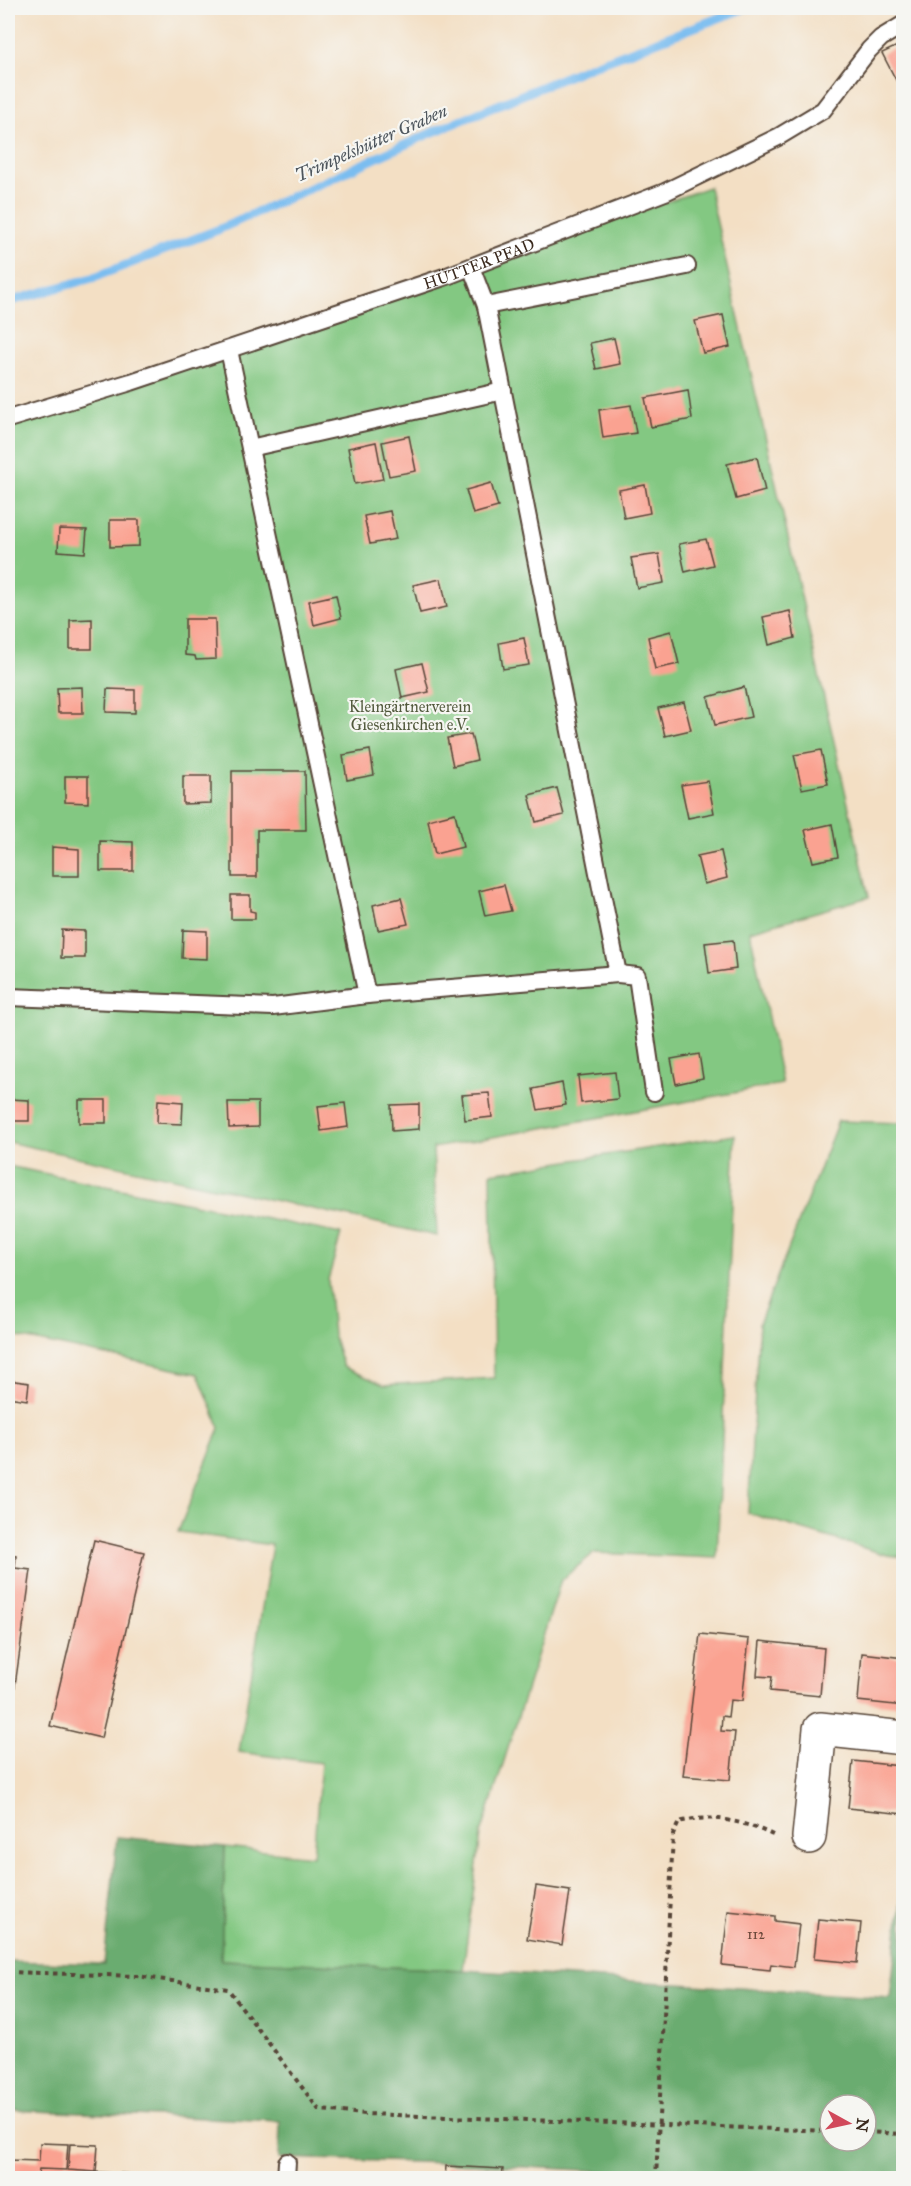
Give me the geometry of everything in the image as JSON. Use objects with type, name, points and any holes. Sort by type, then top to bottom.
[{"type":"street","points":[[808,1837],[820,1729],[903,1738]]},
{"type":"lane","name":"HÜTTER PFAD","points":[[8,419],[229,350],[471,267],[665,192],[786,133],[823,110],[869,50],[881,38],[903,24]]},
{"type":"lane","points":[[486,306],[687,266]]},
{"type":"lane","points":[[471,267],[486,306],[618,974]]},
{"type":"lane","points":[[229,350],[367,995]]},
{"type":"lane","points":[[250,447],[502,391]]},
{"type":"lane","points":[[8,997],[273,1007],[367,995],[618,974],[637,976],[654,1092]]},
{"type":"path","points":[[656,2178],[673,1835],[679,1822],[694,1818],[741,1821],[781,1839],[808,1837]]},
{"type":"path","points":[[8,1972],[137,1976],[228,1989],[319,2110],[366,2114],[818,2131]]},
{"type":"path","points":[[878,2133],[903,2134]]},
{"type":"green space","name":"Kleingärtnerverein Giesenkirchen e.V.","points":[[709,187],[869,897],[750,931],[782,1084],[433,1148],[437,1236],[8,1142],[8,426],[446,279]]},
{"type":"green space","points":[[838,1121],[903,1123],[903,1557],[887,1555],[748,1513],[759,1324]]},
{"type":"green space","points":[[735,1135],[717,1558],[594,1553],[561,1580],[481,1834],[463,1970],[221,1960],[225,1847],[313,1856],[321,1763],[239,1752],[272,1545],[178,1532],[220,1428],[198,1374],[8,1335],[8,1166],[341,1234],[328,1280],[333,1335],[343,1367],[384,1385],[494,1378],[491,1173]]},
{"type":"green space","points":[[117,1837],[225,1847],[221,1960],[463,1970],[890,1998],[903,1883],[903,2178],[735,2178],[449,2163],[279,2158],[280,2121],[8,2110],[8,1961],[104,1964]]},
{"type":"building","points":[[904,43],[904,79],[897,82],[882,53]]},
{"type":"building","points":[[723,315],[730,347],[703,353],[695,321]]},
{"type":"building","points":[[614,338],[620,364],[596,369],[590,343]]},
{"type":"building","points":[[688,390],[692,419],[651,427],[645,398]]},
{"type":"building","points":[[631,405],[636,433],[603,438],[599,410]]},
{"type":"building","points":[[409,436],[416,471],[389,476],[382,442]]},
{"type":"building","points":[[376,442],[383,479],[355,484],[348,448]]},
{"type":"building","points":[[757,457],[765,491],[736,499],[727,464]]},
{"type":"building","points":[[491,483],[498,507],[473,514],[466,490]]},
{"type":"building","points":[[645,485],[650,513],[624,518],[619,490]]},
{"type":"building","points":[[390,511],[396,539],[370,544],[364,516]]},
{"type":"building","points":[[110,520],[139,520],[139,546],[110,547]]},
{"type":"building","points":[[59,529],[87,530],[85,553],[58,551]]},
{"type":"building","points":[[706,539],[713,565],[685,572],[679,544]]},
{"type":"building","points":[[659,554],[664,583],[637,588],[631,558]]},
{"type":"building","points":[[441,579],[447,607],[420,613],[413,585]]},
{"type":"building","points":[[336,595],[341,618],[314,625],[309,601]]},
{"type":"building","points":[[790,611],[795,638],[769,645],[763,617]]},
{"type":"building","points":[[92,619],[92,649],[70,649],[70,620]]},
{"type":"building","points":[[185,619],[215,619],[216,659],[196,660],[195,656],[185,655]]},
{"type":"building","points":[[671,631],[679,664],[655,669],[648,637]]},
{"type":"building","points":[[524,638],[529,665],[503,669],[499,643]]},
{"type":"building","points":[[422,663],[429,692],[402,698],[396,669]]},
{"type":"building","points":[[82,687],[83,713],[58,713],[57,688]]},
{"type":"building","points":[[744,687],[751,717],[715,725],[708,697]]},
{"type":"building","points":[[107,689],[135,690],[135,713],[106,712]]},
{"type":"building","points":[[684,702],[691,730],[665,736],[658,708]]},
{"type":"building","points":[[471,734],[477,760],[453,766],[447,738]]},
{"type":"building","points":[[370,750],[374,775],[347,780],[343,755]]},
{"type":"building","points":[[821,750],[828,784],[802,789],[794,755]]},
{"type":"building","points":[[232,771],[305,771],[306,830],[257,830],[257,877],[232,877]]},
{"type":"building","points":[[65,776],[88,776],[88,803],[65,802]]},
{"type":"building","points":[[183,776],[211,776],[211,803],[183,804]]},
{"type":"building","points":[[708,781],[714,813],[688,818],[681,785]]},
{"type":"building","points":[[557,788],[564,815],[536,822],[529,795]]},
{"type":"building","points":[[455,813],[463,847],[435,854],[428,820]]},
{"type":"building","points":[[832,824],[838,857],[813,862],[805,830]]},
{"type":"building","points":[[100,841],[133,842],[133,871],[100,871]]},
{"type":"building","points":[[52,847],[79,849],[79,876],[52,876]]},
{"type":"building","points":[[721,851],[727,878],[704,884],[697,856]]},
{"type":"building","points":[[504,885],[511,911],[485,916],[479,891]]},
{"type":"building","points":[[231,895],[250,895],[250,911],[255,912],[255,919],[231,919]]},
{"type":"building","points":[[401,898],[408,924],[378,930],[373,905]]},
{"type":"building","points":[[62,930],[85,931],[85,958],[61,958]]},
{"type":"building","points":[[183,930],[207,931],[207,959],[182,958]]},
{"type":"building","points":[[733,940],[736,969],[709,973],[705,943]]},
{"type":"building","points":[[699,1054],[703,1078],[676,1084],[671,1059]]},
{"type":"building","points":[[615,1072],[618,1099],[581,1103],[578,1076]]},
{"type":"building","points":[[562,1083],[566,1105],[538,1110],[533,1089]]},
{"type":"building","points":[[489,1093],[492,1117],[465,1120],[462,1095]]},
{"type":"building","points":[[8,1099],[29,1100],[29,1121],[8,1121]]},
{"type":"building","points":[[79,1100],[106,1100],[106,1123],[79,1123]]},
{"type":"building","points":[[158,1100],[183,1102],[182,1124],[157,1123]]},
{"type":"building","points":[[228,1102],[258,1102],[258,1127],[229,1128]]},
{"type":"building","points":[[345,1103],[348,1127],[321,1131],[318,1106]]},
{"type":"building","points":[[419,1104],[419,1129],[392,1131],[391,1105]]},
{"type":"building","points":[[8,1380],[29,1383],[27,1400],[8,1397]]},
{"type":"building","points":[[94,1540],[144,1552],[101,1738],[50,1726]]},
{"type":"building","points":[[8,1554],[16,1555],[15,1568],[31,1570],[14,1693],[8,1692]]},
{"type":"building","points":[[700,1634],[749,1639],[742,1701],[730,1700],[728,1717],[722,1716],[721,1731],[735,1732],[730,1780],[683,1776]]},
{"type":"building","points":[[760,1641],[824,1648],[820,1696],[770,1691],[772,1677],[757,1676]]},
{"type":"building","points":[[862,1653],[904,1658],[904,1706],[858,1701]]},
{"type":"building","points":[[853,1761],[900,1766],[898,1785],[904,1785],[904,1814],[848,1808]]},
{"type":"building","points":[[536,1886],[570,1891],[562,1945],[527,1939]]},
{"type":"building","points":[[728,1911],[775,1916],[775,1921],[799,1924],[794,1967],[771,1964],[770,1970],[722,1965]]},
{"type":"building","points":[[818,1919],[861,1923],[857,1963],[814,1959]]},
{"type":"building","points":[[40,2143],[68,2144],[66,2170],[39,2169],[38,2178],[8,2178],[8,2160],[39,2161]]},
{"type":"building","points":[[70,2144],[98,2145],[96,2172],[68,2170]]},
{"type":"building","points":[[446,2166],[503,2169],[502,2178],[445,2178]]},
{"type":"building","points":[[96,2172],[191,2177],[96,2178]]},
{"type":"waterway","name":"Trimpelshütter Graben","points":[[8,302],[92,278],[220,229],[433,132],[589,67],[745,8]]}]
